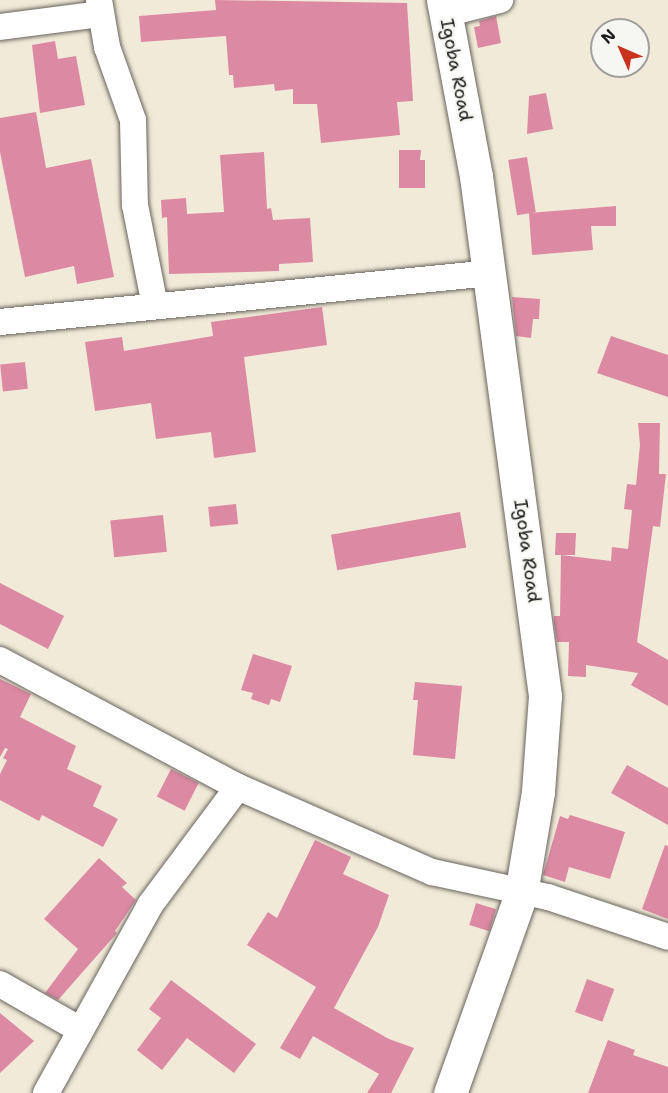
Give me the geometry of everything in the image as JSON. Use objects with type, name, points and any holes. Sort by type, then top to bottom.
[{"type":"street","points":[[444,7],[500,0]]},
{"type":"street","points":[[0,27],[100,7],[133,120],[135,204],[155,306]]},
{"type":"street","name":"Igoba Road","points":[[444,7],[476,176],[545,696],[538,792],[521,894],[450,1093]]},
{"type":"street","points":[[0,322],[489,273]]},
{"type":"street","points":[[0,660],[238,787],[432,872],[521,894],[548,897],[668,938]]},
{"type":"street","points":[[46,1093],[79,1029],[103,997],[150,905],[238,787]]},
{"type":"street","points":[[0,984],[79,1029]]},
{"type":"building","points":[[215,0],[407,3],[413,101],[397,102],[400,135],[321,143],[317,104],[293,104],[293,89],[275,91],[274,84],[234,88],[233,75],[229,75],[226,36],[141,42],[139,16],[216,10]]},
{"type":"building","points":[[496,16],[501,43],[478,48],[474,27],[480,26],[479,21]]},
{"type":"building","points":[[55,41],[58,59],[76,56],[85,105],[40,113],[32,45]]},
{"type":"building","points":[[546,93],[553,129],[527,134],[529,96]]},
{"type":"building","points":[[36,112],[46,168],[91,159],[114,277],[77,284],[74,266],[25,277],[0,152],[0,118]]},
{"type":"building","points":[[399,150],[421,150],[420,160],[425,160],[425,188],[399,188]]},
{"type":"building","points":[[264,152],[267,209],[271,208],[273,220],[310,218],[313,262],[279,264],[279,271],[169,274],[167,217],[162,218],[161,200],[186,198],[187,214],[224,212],[220,155]]},
{"type":"building","points":[[527,157],[536,212],[517,215],[508,160]]},
{"type":"building","points":[[616,206],[616,226],[591,226],[593,250],[532,255],[529,213]]},
{"type":"building","points":[[512,297],[540,299],[539,319],[533,319],[531,338],[516,336]]},
{"type":"building","points":[[322,307],[327,345],[244,357],[256,452],[214,458],[211,432],[156,439],[151,403],[95,411],[85,342],[122,337],[124,351],[213,336],[211,322]]},
{"type":"building","points":[[611,336],[668,355],[668,397],[597,373]]},
{"type":"building","points":[[25,362],[28,389],[3,391],[0,365]]},
{"type":"building","points":[[638,423],[660,423],[659,474],[666,474],[660,527],[653,526],[637,642],[668,660],[668,706],[631,685],[638,673],[586,665],[586,677],[568,676],[569,642],[557,642],[554,624],[554,616],[560,616],[561,555],[611,561],[612,547],[628,549],[632,510],[624,509],[627,484],[636,485],[640,445]]},
{"type":"building","points":[[236,504],[238,524],[210,527],[208,507]]},
{"type":"building","points":[[460,512],[466,547],[337,570],[331,535]]},
{"type":"building","points":[[163,515],[167,552],[114,557],[110,521]]},
{"type":"building","points":[[556,533],[576,533],[575,555],[555,555]]},
{"type":"building","points":[[0,583],[64,616],[48,649],[0,624]]},
{"type":"building","points":[[253,654],[292,666],[280,702],[271,699],[269,705],[251,699],[253,693],[241,690]]},
{"type":"building","points":[[0,679],[31,694],[20,717],[76,746],[67,769],[102,786],[93,806],[118,819],[103,847],[42,815],[39,821],[0,800],[0,774],[7,760],[3,758],[8,749],[5,748],[0,757]]},
{"type":"building","points":[[415,682],[462,686],[455,759],[413,755],[418,700],[413,700]]},
{"type":"building","points":[[627,765],[668,788],[668,825],[611,793]]},
{"type":"building","points":[[171,769],[199,783],[185,811],[157,797]]},
{"type":"building","points":[[570,815],[625,832],[610,879],[569,867],[565,882],[543,875],[560,816],[568,819]]},
{"type":"building","points":[[315,840],[351,857],[343,874],[389,895],[378,927],[334,1008],[389,1039],[414,1048],[391,1093],[367,1093],[379,1074],[313,1036],[300,1059],[280,1048],[316,987],[247,945],[268,912],[277,918]]},
{"type":"building","points":[[665,845],[668,846],[668,919],[642,909]]},
{"type":"building","points":[[99,858],[127,883],[122,887],[136,900],[115,931],[117,933],[58,1000],[45,993],[78,949],[44,919]]},
{"type":"building","points":[[476,903],[496,909],[489,931],[469,925]]},
{"type":"building","points":[[587,979],[614,989],[602,1022],[575,1012]]},
{"type":"building","points":[[171,980],[256,1044],[234,1073],[187,1038],[162,1070],[137,1050],[161,1018],[149,1009]]},
{"type":"building","points":[[0,1013],[34,1041],[0,1073]]},
{"type":"building","points":[[608,1040],[635,1050],[633,1055],[668,1067],[668,1093],[588,1093]]}]
